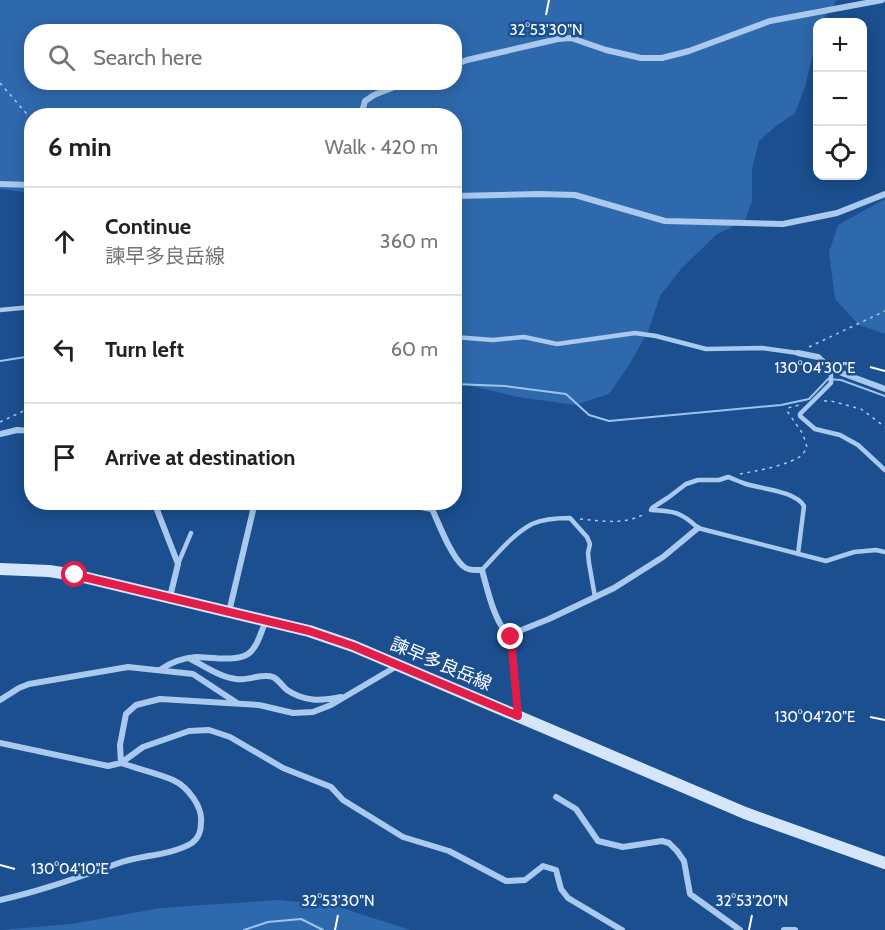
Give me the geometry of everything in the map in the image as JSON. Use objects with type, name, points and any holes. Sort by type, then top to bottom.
[{"type":"main road","name":"諫早多良岳線","points":[[0,569],[49,571],[75,575],[309,631],[353,646],[745,813],[885,863]]},
{"type":"street","points":[[462,62],[558,39],[571,38],[606,50],[641,58],[662,58],[688,51],[770,21],[882,0]]},
{"type":"street","points":[[363,108],[365,101],[387,90]]},
{"type":"street","points":[[0,184],[24,185]]},
{"type":"street","points":[[462,196],[575,195],[665,221],[783,224],[837,213],[885,194]]},
{"type":"street","points":[[798,353],[818,357],[831,371],[885,389]]},
{"type":"street","points":[[0,434],[24,430]]},
{"type":"street","points":[[157,510],[178,564],[170,597]]},
{"type":"street","points":[[229,612],[253,510]]},
{"type":"street","points":[[432,510],[455,557],[464,567],[471,570],[482,570],[504,632],[511,637],[518,716]]},
{"type":"street","points":[[511,637],[519,631],[614,588],[663,557],[698,528]]},
{"type":"street","points":[[160,670],[170,663],[189,658],[233,658],[247,655],[255,645],[266,621]]},
{"type":"street","points":[[189,658],[219,674],[235,679],[269,676],[276,678],[286,689],[317,701],[347,696]]},
{"type":"street","points":[[121,763],[120,745],[126,714],[136,705],[160,699],[259,705],[293,713],[313,712],[347,696],[398,665]]},
{"type":"street","points":[[0,699],[29,684],[128,667],[193,674],[239,704]]},
{"type":"street","points":[[0,743],[108,766],[121,763],[143,747],[189,731],[209,730],[230,737],[283,768],[331,787],[343,801],[404,837],[449,851],[506,881],[525,880],[543,866],[556,870],[561,889],[568,898],[622,930]]},
{"type":"street","points":[[0,900],[27,894],[137,857],[177,850],[193,842],[200,834],[202,820],[193,797],[175,781],[121,763]]},
{"type":"street","points":[[555,797],[576,809],[598,841],[623,847],[662,841],[669,843],[684,861],[690,894],[740,930]]},
{"type":"street","points":[[784,930],[795,930]]},
{"type":"lane","points":[[0,310],[24,308]]},
{"type":"lane","points":[[462,337],[493,340],[524,337],[557,345],[635,333],[706,349],[762,348],[798,353]]},
{"type":"lane","points":[[831,371],[831,383],[800,416],[815,429],[840,435],[858,445],[885,470]]},
{"type":"lane","points":[[651,510],[686,484],[698,480],[719,480],[728,477],[746,484],[792,495],[804,506],[798,554]]},
{"type":"lane","points":[[651,510],[678,513],[698,528],[826,561],[854,552],[876,550],[885,552]]},
{"type":"lane","points":[[482,570],[508,544],[533,524],[552,519],[570,518],[587,537],[590,544],[588,553],[595,597]]},
{"type":"lane","points":[[178,564],[190,533]]},
{"type":"path","points":[[0,83],[24,111]]},
{"type":"path","points":[[798,353],[885,311]]},
{"type":"path","points":[[728,477],[787,462],[803,455],[807,447],[803,434],[787,411],[788,408],[812,402],[831,401],[861,409],[885,427]]},
{"type":"path","points":[[0,422],[24,411]]},
{"type":"path","points":[[570,518],[618,522],[638,518],[651,510]]},
{"type":"shaded area","points":[[0,0],[837,0],[824,18],[813,18],[813,53],[805,87],[795,113],[759,141],[752,169],[752,202],[745,220],[716,235],[681,269],[660,296],[649,329],[631,362],[609,394],[575,405],[518,397],[462,384],[462,108],[24,108],[24,192],[0,189]]},
{"type":"shaded area","points":[[885,199],[885,334],[859,325],[835,299],[829,252],[838,225]]},
{"type":"shaded area","points":[[280,900],[336,906],[410,930],[0,930],[71,924],[161,908]]},
{"type":"waterway","points":[[0,361],[24,357]]},
{"type":"waterway","points":[[462,384],[505,386],[566,394],[589,415],[609,421],[781,405],[809,399],[828,379],[841,380],[885,396]]},
{"type":"waterway","points":[[244,930],[268,922],[301,919],[323,930]]},
{"type":"route","points":[[75,575],[309,631],[353,646],[518,716],[511,637]]}]
